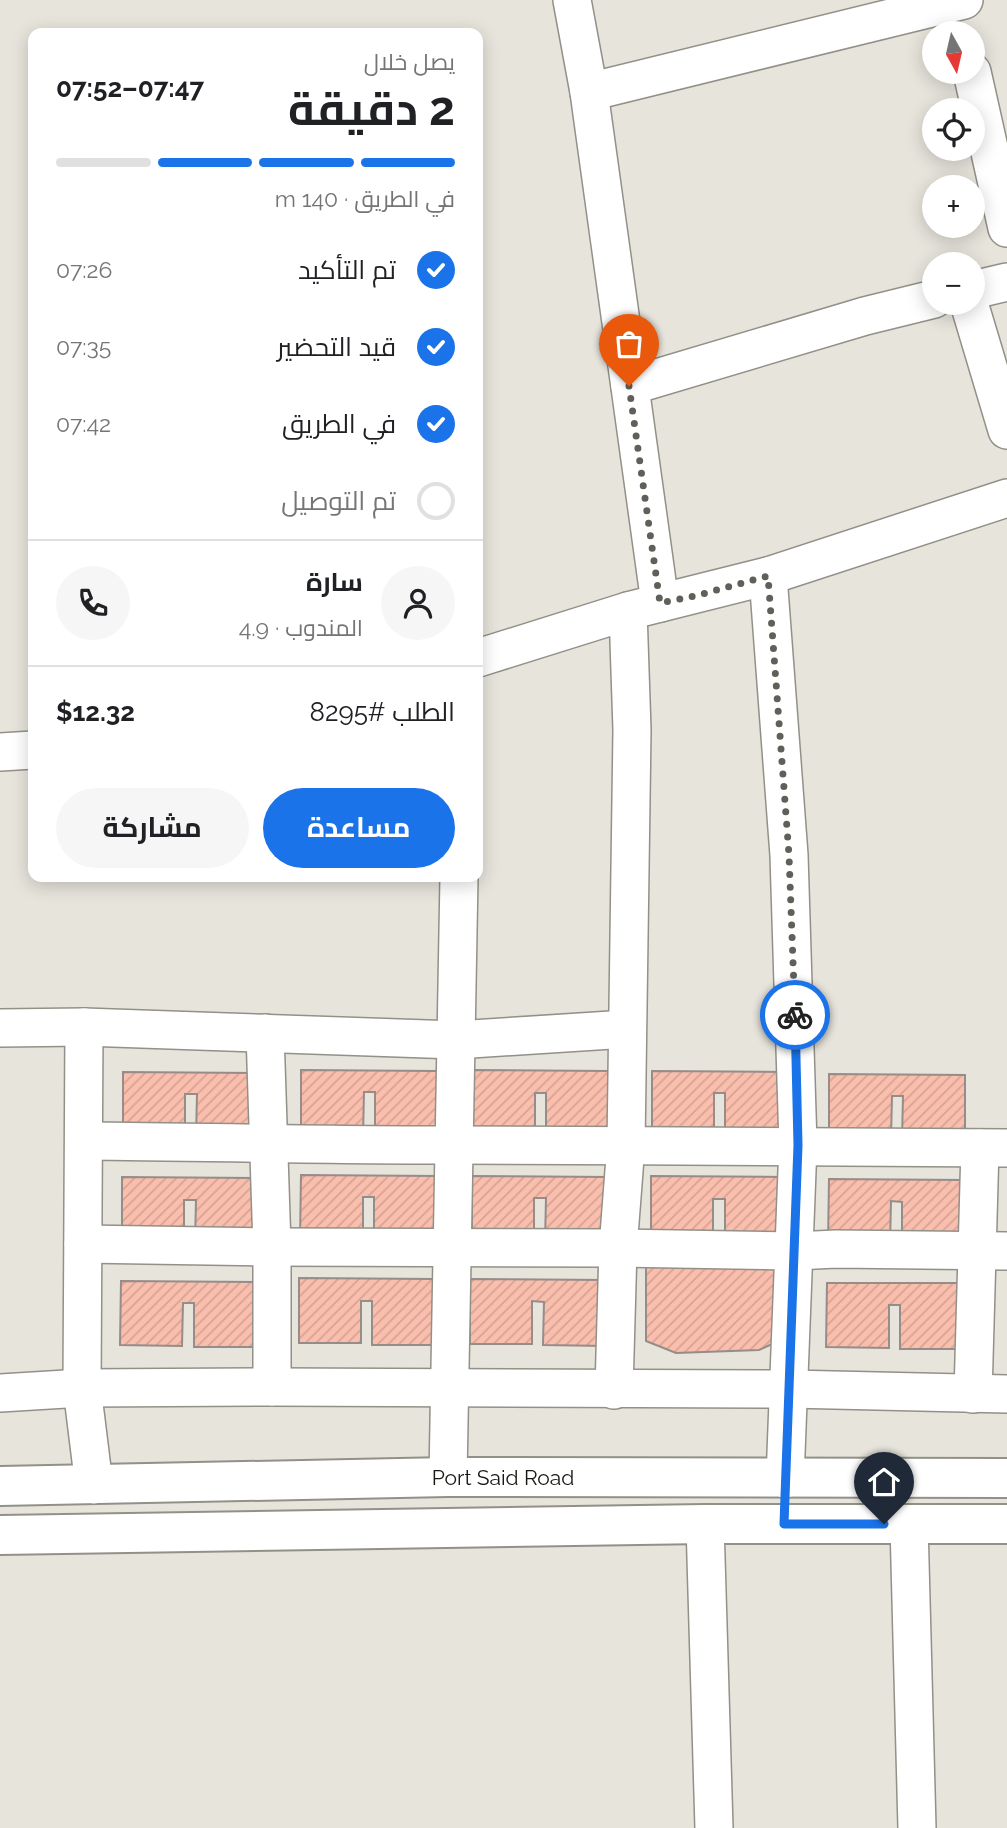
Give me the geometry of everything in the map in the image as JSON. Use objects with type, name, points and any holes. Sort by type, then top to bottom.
[{"type":"highway","name":"Port Said Road","points":[[0,1486],[447,1477],[1007,1478]]},
{"type":"highway","points":[[784,1524],[785,1479]]},
{"type":"highway","points":[[0,1535],[705,1524],[1007,1524]]},
{"type":"street","points":[[572,0],[589,92],[629,386],[644,607],[632,730],[626,1145],[618,1248],[614,1390]]},
{"type":"street","points":[[589,92],[960,9]]},
{"type":"street","points":[[977,84],[997,133],[1007,228]]},
{"type":"street","points":[[985,287],[1007,282]]},
{"type":"street","points":[[629,386],[865,316],[922,302]]},
{"type":"street","points":[[973,315],[1007,430]]},
{"type":"street","points":[[483,656],[644,607],[768,576],[1007,498]]},
{"type":"street","points":[[768,576],[789,855],[798,1145],[785,1479]]},
{"type":"street","points":[[0,752],[28,750]]},
{"type":"street","points":[[447,1477],[459,882]]},
{"type":"street","points":[[0,1028],[84,1027],[456,1040],[628,1029]]},
{"type":"street","points":[[84,1027],[82,1388],[94,1485]]},
{"type":"street","points":[[265,1033],[270,1142],[272,1387]]},
{"type":"street","points":[[0,1393],[82,1388],[272,1387],[790,1389],[990,1394],[994,1148],[84,1141]]},
{"type":"street","points":[[83,1244],[992,1251]]},
{"type":"street","points":[[705,1524],[714,1828]]},
{"type":"street","points":[[909,1524],[917,1828]]},
{"type":"building","points":[[301,1070],[437,1071],[437,1136],[375,1136],[375,1092],[364,1092],[363,1135],[301,1134]]},
{"type":"building","points":[[473,1070],[609,1071],[608,1137],[546,1136],[546,1093],[535,1093],[535,1136],[473,1135]]},
{"type":"building","points":[[652,1071],[788,1072],[787,1137],[725,1137],[725,1093],[714,1093],[714,1136],[652,1135]]},
{"type":"building","points":[[123,1072],[259,1073],[258,1139],[196,1138],[197,1094],[185,1094],[185,1137],[123,1136]]},
{"type":"building","points":[[829,1074],[965,1075],[965,1140],[902,1140],[903,1096],[892,1096],[891,1139],[829,1138]]},
{"type":"building","points":[[301,1175],[437,1176],[436,1242],[374,1241],[374,1197],[363,1197],[363,1240],[300,1240]]},
{"type":"building","points":[[472,1176],[608,1177],[608,1242],[545,1242],[546,1198],[534,1198],[534,1241],[472,1240]]},
{"type":"building","points":[[651,1176],[787,1177],[787,1243],[725,1243],[725,1199],[713,1199],[713,1241],[651,1241]]},
{"type":"building","points":[[122,1177],[258,1178],[258,1244],[195,1243],[196,1200],[184,1200],[184,1242],[122,1242]]},
{"type":"building","points":[[829,1179],[964,1180],[964,1246],[902,1245],[902,1202],[891,1201],[890,1244],[828,1244]]},
{"type":"building","points":[[646,1259],[782,1260],[781,1340],[759,1350],[676,1353],[646,1341]]},
{"type":"building","points":[[299,1278],[435,1279],[434,1345],[372,1345],[372,1301],[361,1301],[361,1343],[299,1343]]},
{"type":"building","points":[[470,1279],[606,1280],[606,1346],[543,1345],[544,1302],[532,1301],[532,1344],[470,1344]]},
{"type":"building","points":[[121,1281],[256,1282],[256,1347],[194,1347],[194,1303],[183,1303],[182,1346],[120,1345]]},
{"type":"building","points":[[827,1283],[963,1283],[962,1349],[900,1349],[900,1305],[889,1305],[889,1348],[826,1347]]},
{"type":"way so far","points":[[629,386],[660,603],[768,576],[789,855],[795,1015]]},
{"type":"route","points":[[795,1015],[798,1145],[784,1524],[884,1524]]}]
